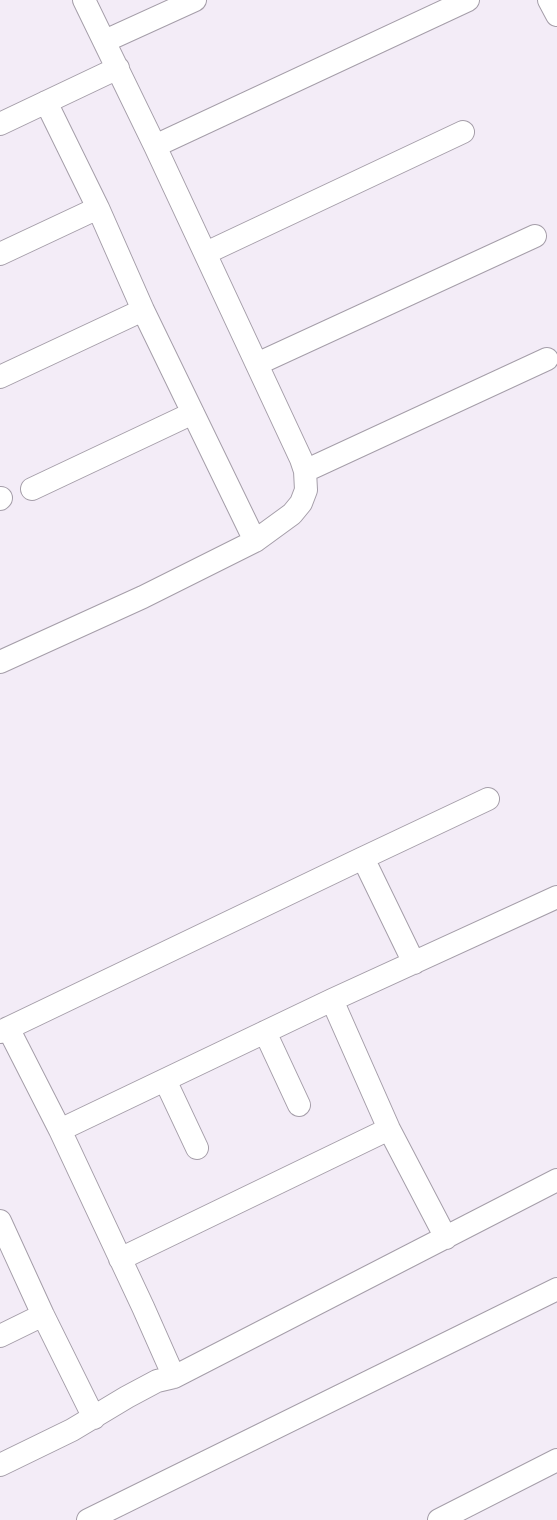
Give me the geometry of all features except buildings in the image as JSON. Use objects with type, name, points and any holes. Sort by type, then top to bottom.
[{"type":"street","points":[[0,662],[144,597],[255,542],[292,514],[301,503],[306,490],[307,481],[305,471],[257,364],[206,253],[84,0]]},
{"type":"street","points":[[105,41],[195,0]]},
{"type":"street","points":[[155,146],[468,0]]},
{"type":"street","points":[[549,0],[557,15]]},
{"type":"street","points":[[0,124],[118,68]]},
{"type":"street","points":[[46,102],[98,208],[144,310],[255,542]]},
{"type":"street","points":[[206,253],[464,132]]},
{"type":"street","points":[[0,254],[98,208]]},
{"type":"street","points":[[257,364],[535,236]]},
{"type":"street","points":[[0,377],[144,310]]},
{"type":"street","points":[[305,471],[547,359]]},
{"type":"street","points":[[32,489],[193,413]]},
{"type":"street","points":[[174,1377],[60,1130],[4,1030],[488,799]]},
{"type":"street","points":[[363,858],[414,963]]},
{"type":"street","points":[[60,1130],[332,1000],[557,897]]},
{"type":"street","points":[[332,1000],[389,1129],[446,1238]]},
{"type":"street","points":[[265,1032],[299,1105]]},
{"type":"street","points":[[165,1080],[197,1148]]},
{"type":"street","points":[[120,1259],[389,1129]]},
{"type":"street","points":[[0,1465],[72,1430],[157,1381],[174,1377],[557,1180]]},
{"type":"street","points":[[0,1221],[43,1315],[94,1418]]},
{"type":"street","points":[[88,1520],[557,1289]]},
{"type":"street","points":[[0,1336],[43,1315]]},
{"type":"street","points":[[439,1520],[557,1460]]}]
